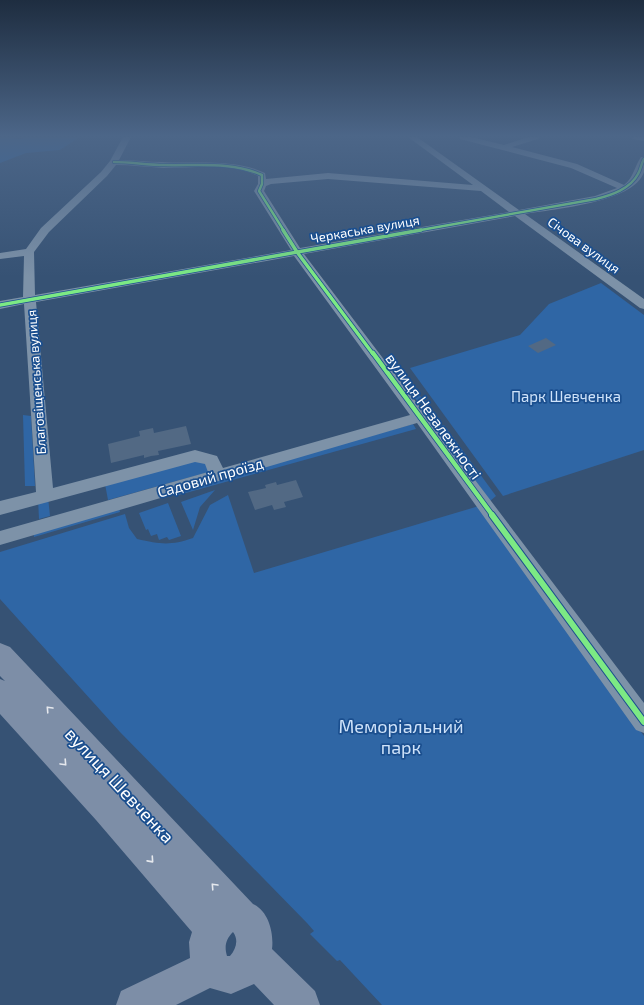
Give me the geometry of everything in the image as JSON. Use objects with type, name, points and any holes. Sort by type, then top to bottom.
[{"type":"main road","name":"вулиця Шевченка","points":[[0,656],[226,921]]},
{"type":"main road","name":"вулиця Шевченка","points":[[0,693],[107,809],[226,921]]},
{"type":"main road","points":[[247,920],[253,932],[254,946],[252,955],[248,964],[234,975],[226,975],[218,972],[212,967],[208,958],[208,938],[226,921],[247,920]]},
{"type":"main road","points":[[252,955],[301,1005]]},
{"type":"main road","points":[[135,1005],[212,967]]},
{"type":"street","points":[[0,256],[29,252],[45,230],[94,184]]},
{"type":"street","name":"вулиця Незалежності","points":[[262,184],[259,190],[297,252],[644,722]]},
{"type":"street","points":[[432,184],[485,189]]},
{"type":"street","name":"Січова вулиця","points":[[478,184],[644,305]]},
{"type":"street","points":[[615,184],[624,188]]},
{"type":"street","name":"Черкаська вулиця","points":[[0,305],[596,199],[624,188],[628,184]]},
{"type":"street","name":"Благовіщенська вулиця","points":[[29,252],[30,299],[45,496]]},
{"type":"street","name":"Садовий проїзд","points":[[0,538],[420,417]]},
{"type":"street","points":[[0,508],[195,456],[212,460],[218,475]]},
{"type":"green space","name":"Парк Шевченка","points":[[601,283],[644,315],[644,450],[503,496],[410,368],[520,335],[549,304]]},
{"type":"green space","points":[[400,368],[424,400],[417,401],[394,369]]},
{"type":"green space","points":[[23,415],[31,416],[35,486],[25,486]]},
{"type":"green space","points":[[413,424],[416,429],[175,496],[173,491]]},
{"type":"green space","points":[[444,425],[496,496],[490,501],[437,427]]},
{"type":"green space","points":[[192,460],[205,461],[209,472],[108,500],[105,484]]},
{"type":"green space","points":[[215,490],[200,507],[193,530],[181,502]]},
{"type":"green space","name":"Меморіальний парк","points":[[228,495],[254,573],[479,506],[644,736],[644,1005],[382,1005],[340,960],[337,961],[310,934],[314,931],[307,923],[120,732],[0,599],[0,552],[125,514],[129,528],[137,539],[165,543],[185,541],[193,538],[210,505]]},
{"type":"green space","points":[[48,497],[50,516],[39,519],[38,499]]},
{"type":"green space","points":[[168,503],[181,536],[169,540],[167,537],[159,540],[157,534],[151,536],[148,529],[146,530],[139,513]]},
{"type":"green space","points":[[118,504],[120,512],[34,537],[33,528]]},
{"type":"building","points":[[546,338],[556,345],[538,353],[528,346]]},
{"type":"building","points":[[186,426],[191,444],[158,451],[159,455],[144,458],[144,455],[111,463],[108,444],[140,436],[139,431],[153,428],[154,433]]},
{"type":"building","points":[[296,480],[303,497],[284,502],[286,507],[274,510],[272,505],[255,510],[248,492],[266,488],[265,485],[276,482],[277,485]]},
{"type":"cycle path","points":[[262,184],[259,191],[297,252],[644,722]]},
{"type":"cycle path","points":[[0,305],[596,199],[619,191],[630,184]]}]
